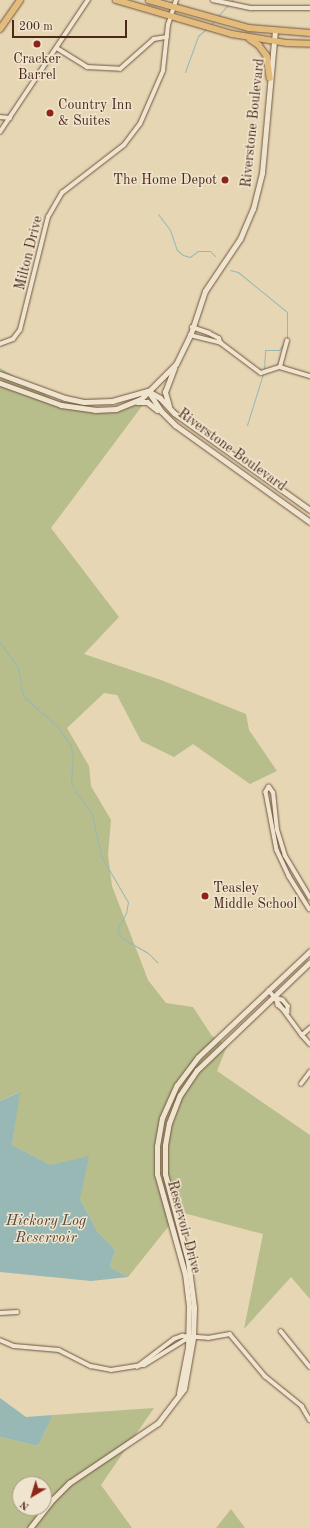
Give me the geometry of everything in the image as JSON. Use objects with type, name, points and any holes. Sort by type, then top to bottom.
[{"type":"highway","points":[[0,29],[20,0]]},
{"type":"main road","points":[[116,0],[246,37],[310,44]]},
{"type":"main road","points":[[149,0],[220,21],[275,32],[310,33]]},
{"type":"main road","points":[[246,37],[264,50],[270,78]]},
{"type":"street","points":[[0,132],[88,0]]},
{"type":"street","name":"Milton Drive","points":[[0,344],[13,339],[20,330],[48,217],[62,193],[124,145],[140,124],[163,71],[167,37],[176,0]]},
{"type":"street","points":[[213,0],[251,8],[310,8]]},
{"type":"street","name":"Riverstone Boulevard","points":[[148,391],[176,364],[190,335],[204,291],[240,239],[254,209],[262,173],[275,32]]},
{"type":"street","points":[[57,48],[87,67],[120,69],[146,45],[157,38],[167,37]]},
{"type":"street","points":[[0,117],[10,118]]},
{"type":"street","points":[[192,327],[219,338],[221,343]]},
{"type":"street","points":[[190,335],[221,343],[261,373],[280,367],[310,376]]},
{"type":"street","points":[[280,367],[287,341]]},
{"type":"street","points":[[171,410],[165,392],[176,364]]},
{"type":"street","points":[[0,374],[65,398],[99,402],[112,401],[148,391]]},
{"type":"street","points":[[0,383],[61,406],[95,410],[116,409],[132,403],[148,391]]},
{"type":"street","points":[[39,397],[42,390]]},
{"type":"street","name":"Riverstone Boulevard","points":[[148,391],[160,398],[171,410],[310,510]]},
{"type":"street","name":"Riverstone Boulevard","points":[[148,391],[164,415],[310,522]]},
{"type":"street","points":[[132,403],[147,402],[164,415]]},
{"type":"street","points":[[310,898],[285,856],[277,830],[273,793],[269,787],[267,800],[277,850],[289,876],[310,908]]},
{"type":"street","name":"Reservoir Drive","points":[[191,1338],[185,1274],[158,1181],[157,1153],[159,1132],[170,1098],[189,1068],[310,951]]},
{"type":"street","name":"Reservoir Drive","points":[[30,1528],[61,1490],[158,1423],[178,1398],[186,1384],[194,1307],[189,1268],[166,1174],[168,1130],[177,1102],[197,1070],[276,997],[310,962]]},
{"type":"street","points":[[270,990],[276,997],[283,1000],[288,1006],[288,1012]]},
{"type":"street","points":[[276,997],[278,1005],[288,1012],[302,1035],[310,1044]]},
{"type":"street","points":[[302,1035],[310,1028]]},
{"type":"street","points":[[301,1084],[310,1072]]},
{"type":"street","points":[[0,1313],[17,1312]]},
{"type":"street","points":[[280,1331],[310,1367]]},
{"type":"street","points":[[0,1340],[14,1346],[59,1350],[99,1368],[112,1370],[137,1366],[172,1340],[182,1336],[191,1338],[211,1338],[228,1334],[233,1336],[265,1376],[302,1406],[310,1420]]},
{"type":"green space","points":[[0,368],[53,399],[88,409],[111,409],[148,398],[51,528],[119,617],[84,654],[161,680],[246,714],[249,730],[277,771],[250,784],[193,744],[174,757],[141,741],[117,695],[104,693],[67,728],[89,766],[91,786],[111,820],[108,855],[112,886],[148,980],[166,1003],[193,1007],[212,1036],[227,1046],[217,1071],[310,1135],[310,1299],[291,1277],[244,1329],[263,1234],[180,1212],[128,1277],[110,1267],[115,1250],[97,1231],[80,1199],[51,1165],[12,1145],[19,1092],[0,1101]]},
{"type":"green space","points":[[154,1408],[101,1485],[132,1528],[0,1528],[0,1437],[38,1446],[53,1415]]},
{"type":"green space","points":[[231,1509],[245,1528],[216,1528]]},
{"type":"water","name":"Hickory Log Reservoir","points":[[20,1092],[12,1145],[51,1165],[89,1156],[80,1199],[97,1231],[115,1250],[110,1267],[128,1277],[91,1281],[0,1272],[0,1101]]},
{"type":"water","points":[[0,1398],[26,1417],[53,1415],[38,1446],[0,1437]]},
{"type":"waterway","points":[[230,3],[233,0]]},
{"type":"waterway","points":[[218,16],[228,5]]},
{"type":"waterway","points":[[210,25],[215,20]]},
{"type":"waterway","points":[[185,72],[198,36],[206,29]]},
{"type":"waterway","points":[[158,214],[170,230],[177,250],[183,255],[190,257],[198,251],[210,251],[215,256]]},
{"type":"waterway","points":[[230,270],[238,272],[287,312],[287,339]]},
{"type":"waterway","points":[[264,371],[265,350],[279,350],[285,342]]},
{"type":"waterway","points":[[247,425],[263,374]]},
{"type":"waterway","points":[[0,642],[18,668],[23,696],[57,726],[71,746],[73,757],[71,780],[74,789],[92,814],[101,856],[128,902],[126,913],[117,930],[122,938],[148,953],[157,962]]},
{"type":"place","name":"Cracker Barrel","points":[[37,44]]},
{"type":"place","name":"Country Inn & Suites","points":[[50,113]]},
{"type":"place","name":"The Home Depot","points":[[225,180]]},
{"type":"place","name":"Teasley Middle School","points":[[205,896]]}]
